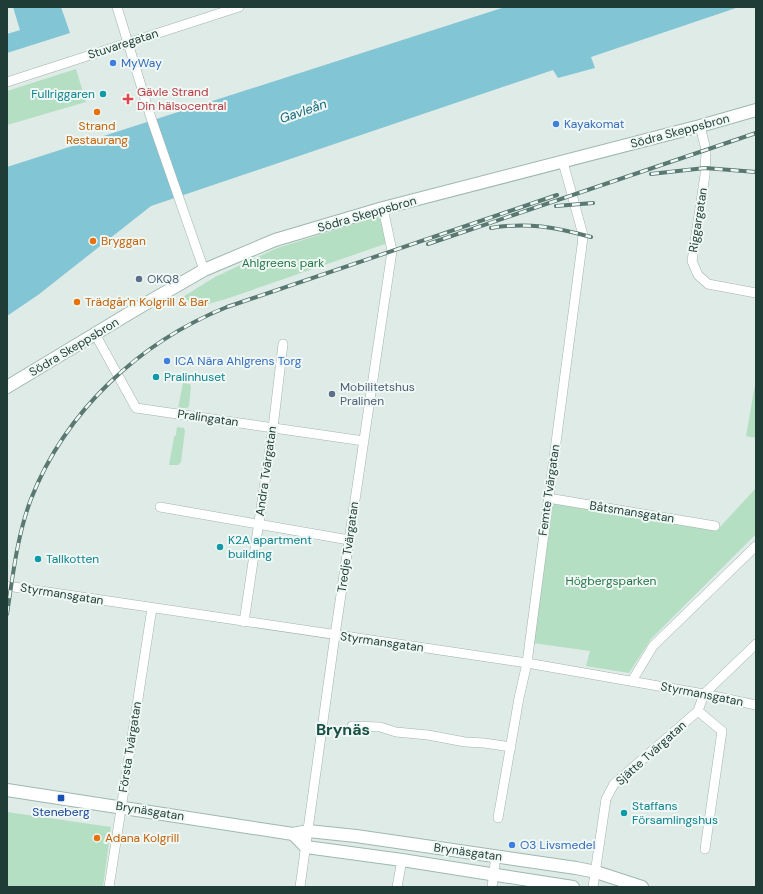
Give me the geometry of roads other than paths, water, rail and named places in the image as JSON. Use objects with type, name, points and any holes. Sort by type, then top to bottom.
[{"type":"street","points":[[117,7],[150,115],[204,270]]},
{"type":"street","name":"Stuvaregatan","points":[[7,82],[239,7]]},
{"type":"street","name":"Södra Skeppsbron","points":[[7,387],[204,270],[275,240],[383,208],[563,162],[756,110]]},
{"type":"street","name":"Riggargatan","points":[[700,126],[706,150],[705,175],[692,262],[698,275],[708,284],[756,293]]},
{"type":"street","name":"Femte Tvärgatan","points":[[498,818],[519,698],[527,662],[583,235],[563,162]]},
{"type":"street","name":"Tredje Tvärgatan","points":[[300,887],[335,635],[392,251],[383,208]]},
{"type":"street","name":"Pralingatan","points":[[95,334],[136,408],[364,441]]},
{"type":"street","name":"Andra Tvärgatan","points":[[244,622],[273,428],[283,344]]},
{"type":"street","name":"Båtsmansgatan","points":[[548,498],[715,526]]},
{"type":"street","points":[[160,507],[349,540]]},
{"type":"street","points":[[632,681],[653,646],[756,546]]},
{"type":"street","name":"Styrmansgatan","points":[[7,586],[244,622],[527,662],[704,694],[756,705]]},
{"type":"street","name":"Första Tvärgatan","points":[[109,887],[152,608]]},
{"type":"street","points":[[704,694],[756,644]]},
{"type":"street","name":"Sjätte Tvärgatan","points":[[593,887],[606,799],[614,784],[698,711],[704,694]]},
{"type":"street","points":[[698,711],[722,731],[704,849]]},
{"type":"street","points":[[352,726],[380,727],[396,732],[511,747]]},
{"type":"street","name":"Brynäsgatan","points":[[7,790],[293,834],[308,831],[356,836],[496,856],[596,872],[642,887]]},
{"type":"street","points":[[293,834],[306,847]]},
{"type":"street","name":"Brynäsgatan","points":[[306,847],[402,860],[573,887]]},
{"type":"street","points":[[492,887],[496,856]]},
{"type":"street","points":[[397,887],[402,860]]},
{"type":"water","points":[[13,7],[61,7],[70,33],[7,53],[7,34],[20,30]]},
{"type":"water","name":"Gavleån","points":[[505,7],[739,7],[591,57],[595,68],[558,78],[553,70],[151,206],[38,295],[7,316],[7,167]]},
{"type":"railway","points":[[428,244],[756,133]]},
{"type":"railway","points":[[651,174],[705,168],[756,172]]},
{"type":"railway","points":[[7,614],[22,527],[31,499],[46,467],[64,436],[85,408],[136,360],[165,339],[195,322],[227,307],[557,195]]},
{"type":"railway","points":[[556,206],[593,203]]},
{"type":"railway","points":[[491,228],[517,225],[541,226],[591,237]]},
{"type":"place","name":"MyWay","points":[[113,63]]},
{"type":"place","name":"Fullriggaren","points":[[103,94]]},
{"type":"place","name":"Gävle Strand Din hälsocentral","points":[[128,99]]},
{"type":"place","name":"Strand Restaurang","points":[[97,112]]},
{"type":"place","name":"Kayakomat","points":[[556,124]]},
{"type":"place","name":"Bryggan","points":[[93,241]]},
{"type":"place","name":"OKQ8","points":[[139,279]]},
{"type":"place","name":"Trädgår'n Kolgrill & Bar","points":[[77,302]]},
{"type":"place","name":"ICA Nära Ahlgrens Torg","points":[[167,361]]},
{"type":"place","name":"Pralinhuset","points":[[156,377]]},
{"type":"place","name":"Mobilitetshus Pralinen","points":[[332,394]]},
{"type":"place","name":"K2A apartment building","points":[[220,547]]},
{"type":"place","name":"Tallkotten","points":[[38,559]]},
{"type":"place","name":"Steneberg","points":[[61,798]]},
{"type":"place","name":"Staffans Församlingshus","points":[[624,813]]},
{"type":"place","name":"Adana Kolgrill","points":[[97,838]]},
{"type":"place","name":"O3 Livsmedel","points":[[512,845]]},
{"type":"district","name":"Brynäs","points":[[343,729]]},
{"type":"park label","name":"Ahlgreens park","points":[[283,263]]},
{"type":"park label","name":"Högbergsparken","points":[[611,581]]}]
